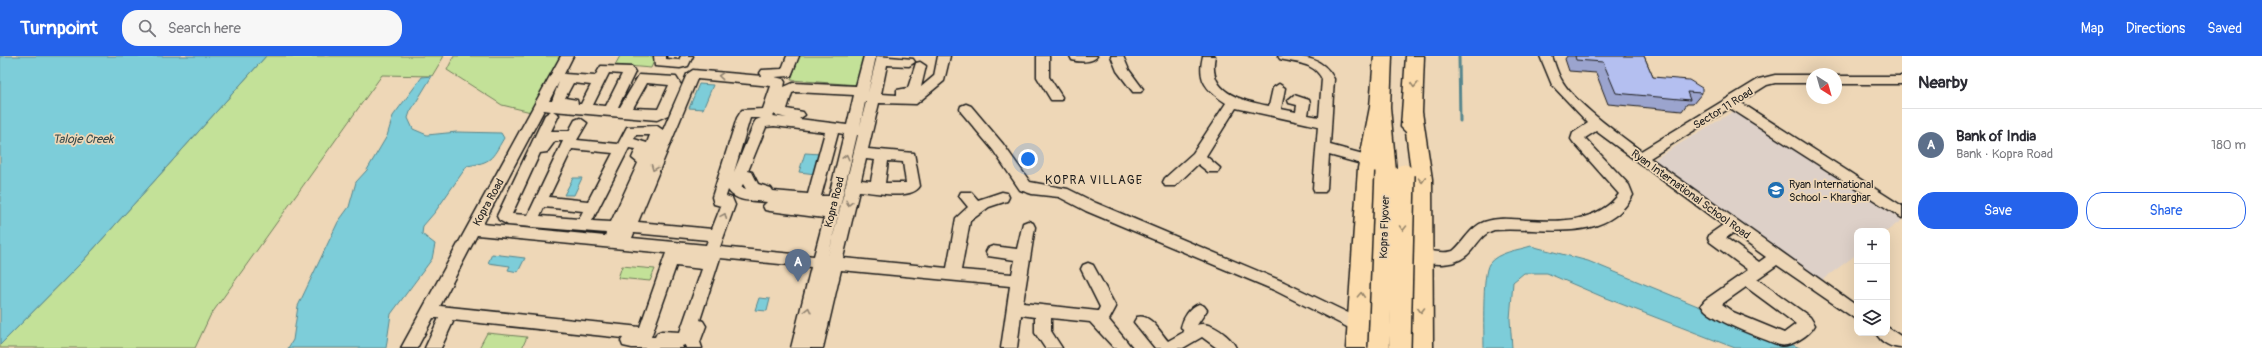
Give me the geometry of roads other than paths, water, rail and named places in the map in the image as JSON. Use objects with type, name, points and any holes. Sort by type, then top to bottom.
[{"type":"highway","points":[[1362,340],[1386,169],[1380,107],[1383,56]]},
{"type":"highway","points":[[1415,56],[1413,114],[1422,179],[1422,256],[1418,344]]},
{"type":"highway","name":"Kopra Flyover","points":[[1362,340],[1386,169],[1413,114]]},
{"type":"highway","name":"Kopra Flyover","points":[[1386,169],[1418,344]]},
{"type":"street","name":"Kopra Road","points":[[409,348],[538,110],[562,78],[567,56]]},
{"type":"street","points":[[660,56],[659,62],[680,64],[684,63],[687,56]]},
{"type":"street","points":[[743,71],[787,73],[793,56]]},
{"type":"street","points":[[857,127],[781,113],[788,89],[796,86],[911,100],[936,82],[941,75],[944,56]]},
{"type":"street","points":[[1043,56],[1043,77],[1056,97]]},
{"type":"street","points":[[1076,57],[1091,56]]},
{"type":"street","points":[[1117,56],[1123,71],[1137,89]]},
{"type":"street","points":[[1209,56],[1206,74],[1211,84],[1234,102],[1274,112],[1300,109],[1316,110]]},
{"type":"street","points":[[1284,56],[1315,59],[1328,79],[1320,188]]},
{"type":"street","name":"Ryan International School Road","points":[[1546,56],[1556,82],[1597,124],[1730,227],[1777,257],[1854,312]]},
{"type":"street","name":"Kopra Road","points":[[799,348],[833,208],[878,57]]},
{"type":"street","points":[[867,94],[912,92],[914,64],[878,57]]},
{"type":"street","points":[[587,104],[607,68],[629,70],[615,110]]},
{"type":"street","points":[[621,226],[693,74],[778,82],[768,114],[752,112],[747,114],[744,118],[719,197],[719,200],[727,202],[728,205],[716,235],[715,256],[692,342],[694,348]]},
{"type":"street","points":[[599,81],[562,78],[558,101],[587,104],[615,110]]},
{"type":"street","name":"Sector 11 Road","points":[[1640,158],[1769,81],[1806,80]]},
{"type":"street","points":[[1842,80],[1902,80]]},
{"type":"street","points":[[1274,112],[1279,88]]},
{"type":"street","points":[[1170,182],[1198,157],[1234,102]]},
{"type":"street","points":[[1731,103],[1902,213]]},
{"type":"street","points":[[966,109],[998,147],[1025,186],[1035,190],[1051,189],[1072,196],[1091,207],[1279,286],[1362,340]]},
{"type":"street","points":[[1300,109],[1325,123]]},
{"type":"street","points":[[538,110],[615,110]]},
{"type":"street","points":[[538,110],[555,116],[652,123]]},
{"type":"street","points":[[555,116],[504,216],[508,219],[621,226],[716,235]]},
{"type":"street","points":[[826,121],[769,121],[761,123],[734,188],[736,193],[813,200],[833,208]]},
{"type":"street","points":[[813,200],[826,121]]},
{"type":"street","points":[[534,214],[570,140],[580,123]]},
{"type":"street","points":[[1422,256],[1444,258],[1458,255],[1472,238],[1487,226],[1502,224],[1553,227],[1580,223],[1604,216],[1614,210],[1621,204],[1626,195],[1624,188],[1578,139],[1581,132],[1597,124]]},
{"type":"street","points":[[754,138],[773,126],[802,127]]},
{"type":"street","name":"Kopra Road","points":[[815,348],[861,154],[857,127]]},
{"type":"street","points":[[540,201],[589,213],[632,130],[658,132],[621,226],[616,243]]},
{"type":"street","points":[[542,150],[551,136],[570,140],[623,146],[641,145],[643,150],[639,158]]},
{"type":"street","points":[[1323,148],[1386,169]]},
{"type":"street","points":[[854,185],[905,190],[913,186],[908,157],[861,154]]},
{"type":"street","points":[[876,188],[882,155]]},
{"type":"street","points":[[1198,157],[1213,168]]},
{"type":"street","points":[[740,173],[747,176],[749,185],[753,190],[780,194]]},
{"type":"street","points":[[966,196],[977,208]]},
{"type":"street","points":[[953,274],[961,220],[984,203],[1002,197]]},
{"type":"street","points":[[770,206],[833,208]]},
{"type":"street","points":[[1009,348],[1018,281],[1028,227]]},
{"type":"street","points":[[1730,227],[1715,238],[1753,266]]},
{"type":"street","points":[[473,229],[616,243],[678,253],[953,274],[1018,281]]},
{"type":"street","points":[[993,252],[1023,255]]},
{"type":"street","points":[[678,253],[651,333],[652,336],[682,339],[686,338],[715,256]]},
{"type":"street","points":[[426,316],[641,334],[647,330],[678,253]]},
{"type":"street","points":[[1753,266],[1777,257]]},
{"type":"street","points":[[1750,282],[1807,325],[1785,340],[1733,319],[1712,306],[1750,282],[1753,266]]},
{"type":"street","points":[[1088,270],[1094,278],[1108,307],[1106,313],[1100,320]]},
{"type":"street","points":[[1014,308],[1084,315],[1100,320],[1124,348]]},
{"type":"street","points":[[1194,334],[1189,326],[1190,322],[1199,310]]},
{"type":"street","points":[[1043,311],[1043,333],[1054,348]]},
{"type":"street","points":[[426,316],[446,322],[671,346],[675,348]]},
{"type":"street","points":[[433,348],[446,322]]},
{"type":"street","points":[[1142,322],[1165,348]]},
{"type":"street","points":[[1169,348],[1194,334],[1205,331],[1228,348]]},
{"type":"street","points":[[1888,336],[1902,346]]},
{"type":"water","name":"Taloje Creek","points":[[0,56],[266,56],[81,263],[0,345]]},
{"type":"water","points":[[432,76],[410,112],[408,118],[413,129],[427,135],[457,132],[501,133],[504,138],[490,159],[482,163],[467,166],[435,212],[423,226],[422,234],[435,244],[432,259],[391,314],[386,348],[288,348],[293,340],[298,306],[338,222],[349,207],[356,182],[367,170],[387,136],[393,116],[422,77]]},
{"type":"water","points":[[699,84],[713,85],[703,109],[689,108]]},
{"type":"water","points":[[805,153],[821,154],[816,174],[799,172]]},
{"type":"water","points":[[573,178],[582,178],[574,195],[564,195]]},
{"type":"water","points":[[1531,246],[1588,261],[1800,348],[1735,348],[1603,297],[1547,273],[1524,273],[1513,282],[1510,319],[1512,348],[1484,348],[1484,291],[1489,264],[1503,254]]},
{"type":"water","points":[[492,254],[525,258],[518,272],[508,270],[510,266],[488,263]]},
{"type":"water","points":[[759,298],[770,299],[767,311],[755,310]]},
{"type":"waterway","points":[[1459,56],[1460,121]]},
{"type":"place","name":"Ryan International School - Kharghar","points":[[1776,190]]},
{"type":"place","name":"Bank of India","points":[[798,282]]},
{"type":"district","name":"KOPRA VILLAGE","points":[[1094,180]]}]
